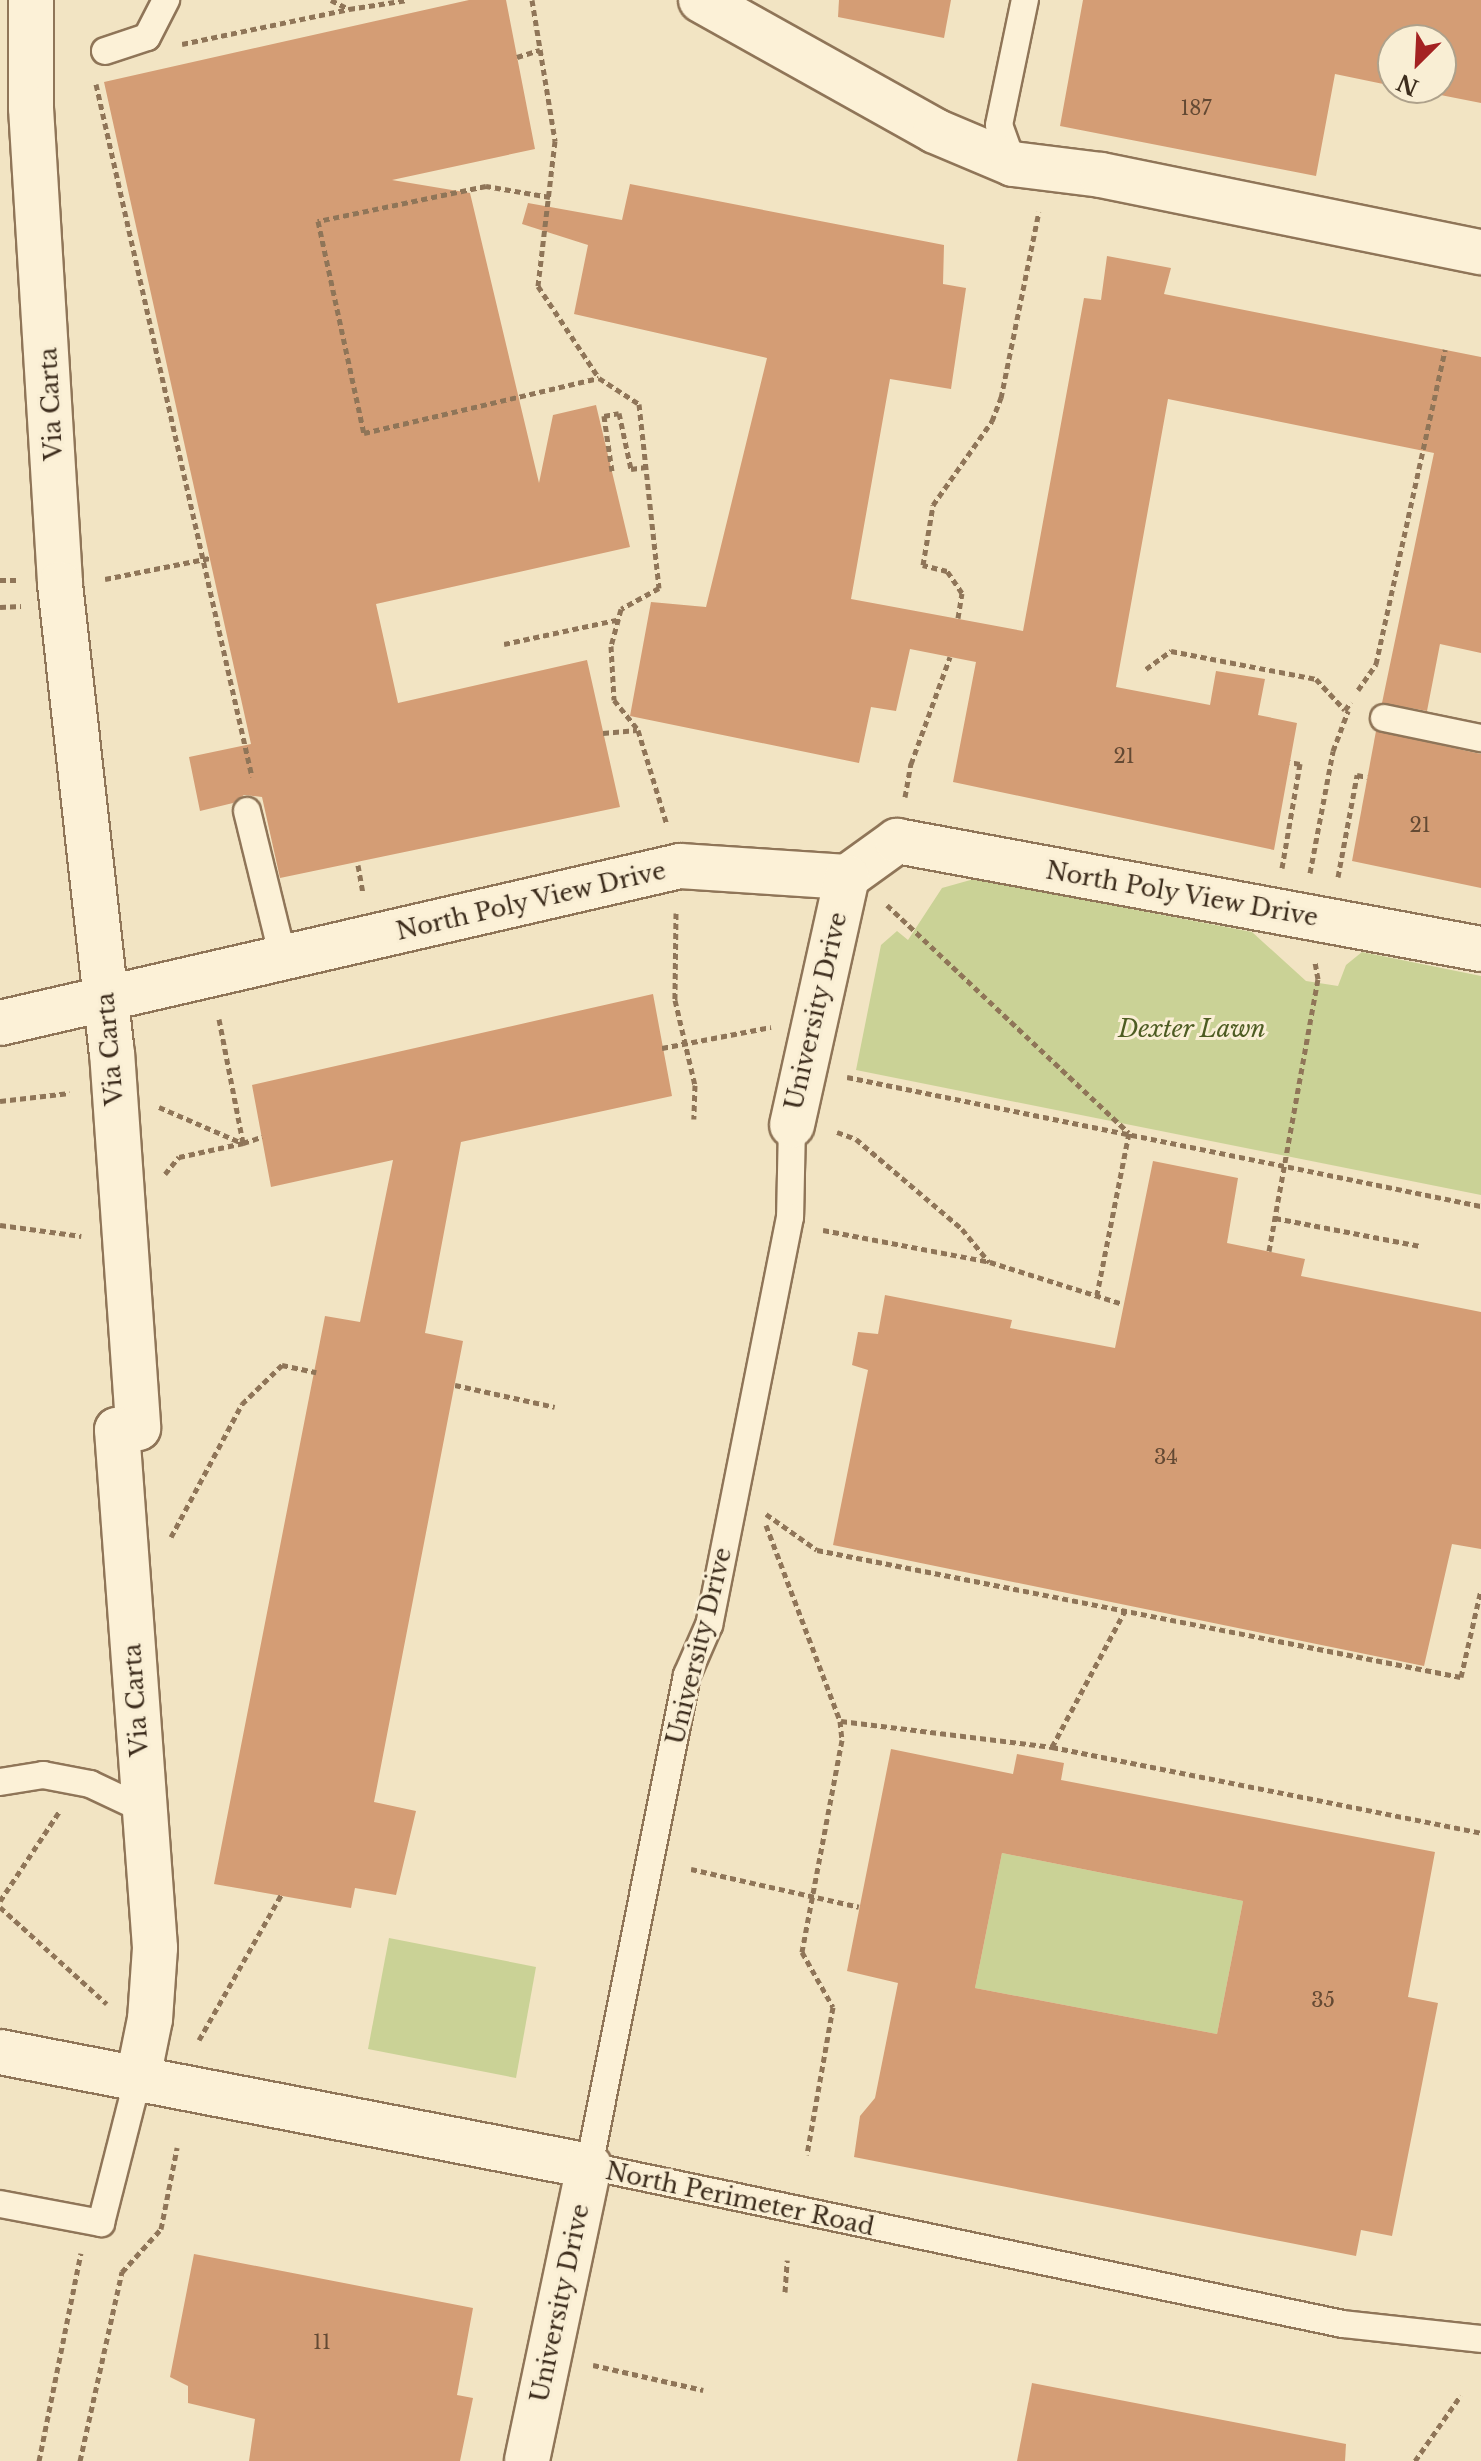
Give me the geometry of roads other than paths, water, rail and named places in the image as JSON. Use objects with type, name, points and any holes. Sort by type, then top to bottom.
[{"type":"street","name":"Via Carta","points":[[31,0],[32,122],[60,584],[106,998],[138,1428],[117,1430],[155,1948],[150,2019],[138,2078]]},
{"type":"street","points":[[701,0],[935,131],[1013,164],[1101,175],[1481,252]]},
{"type":"street","name":"North Poly View Drive","points":[[0,1023],[680,866],[847,877],[871,855],[897,841],[1481,949]]},
{"type":"street","name":"University Drive","points":[[792,1125],[847,877]]},
{"type":"street","name":"North Perimeter Road","points":[[0,2052],[589,2166]]},
{"type":"street","name":"University Drive","points":[[527,2461],[589,2166]]},
{"type":"lane","points":[[105,51],[147,37],[166,0]]},
{"type":"lane","points":[[1013,164],[999,125],[1025,0]]},
{"type":"lane","points":[[1384,718],[1481,738]]},
{"type":"lane","points":[[247,811],[283,958]]},
{"type":"lane","name":"University Drive","points":[[589,2166],[687,1675],[709,1625],[790,1217],[788,1172],[792,1125]]},
{"type":"lane","points":[[0,1782],[43,1775],[90,1784],[145,1810]]},
{"type":"lane","points":[[0,2204],[101,2223],[138,2078]]},
{"type":"lane","name":"North Perimeter Road","points":[[589,2166],[1343,2324],[1481,2339]]},
{"type":"park label","name":"Dexter Lawn","points":[[1192,1029]]}]
